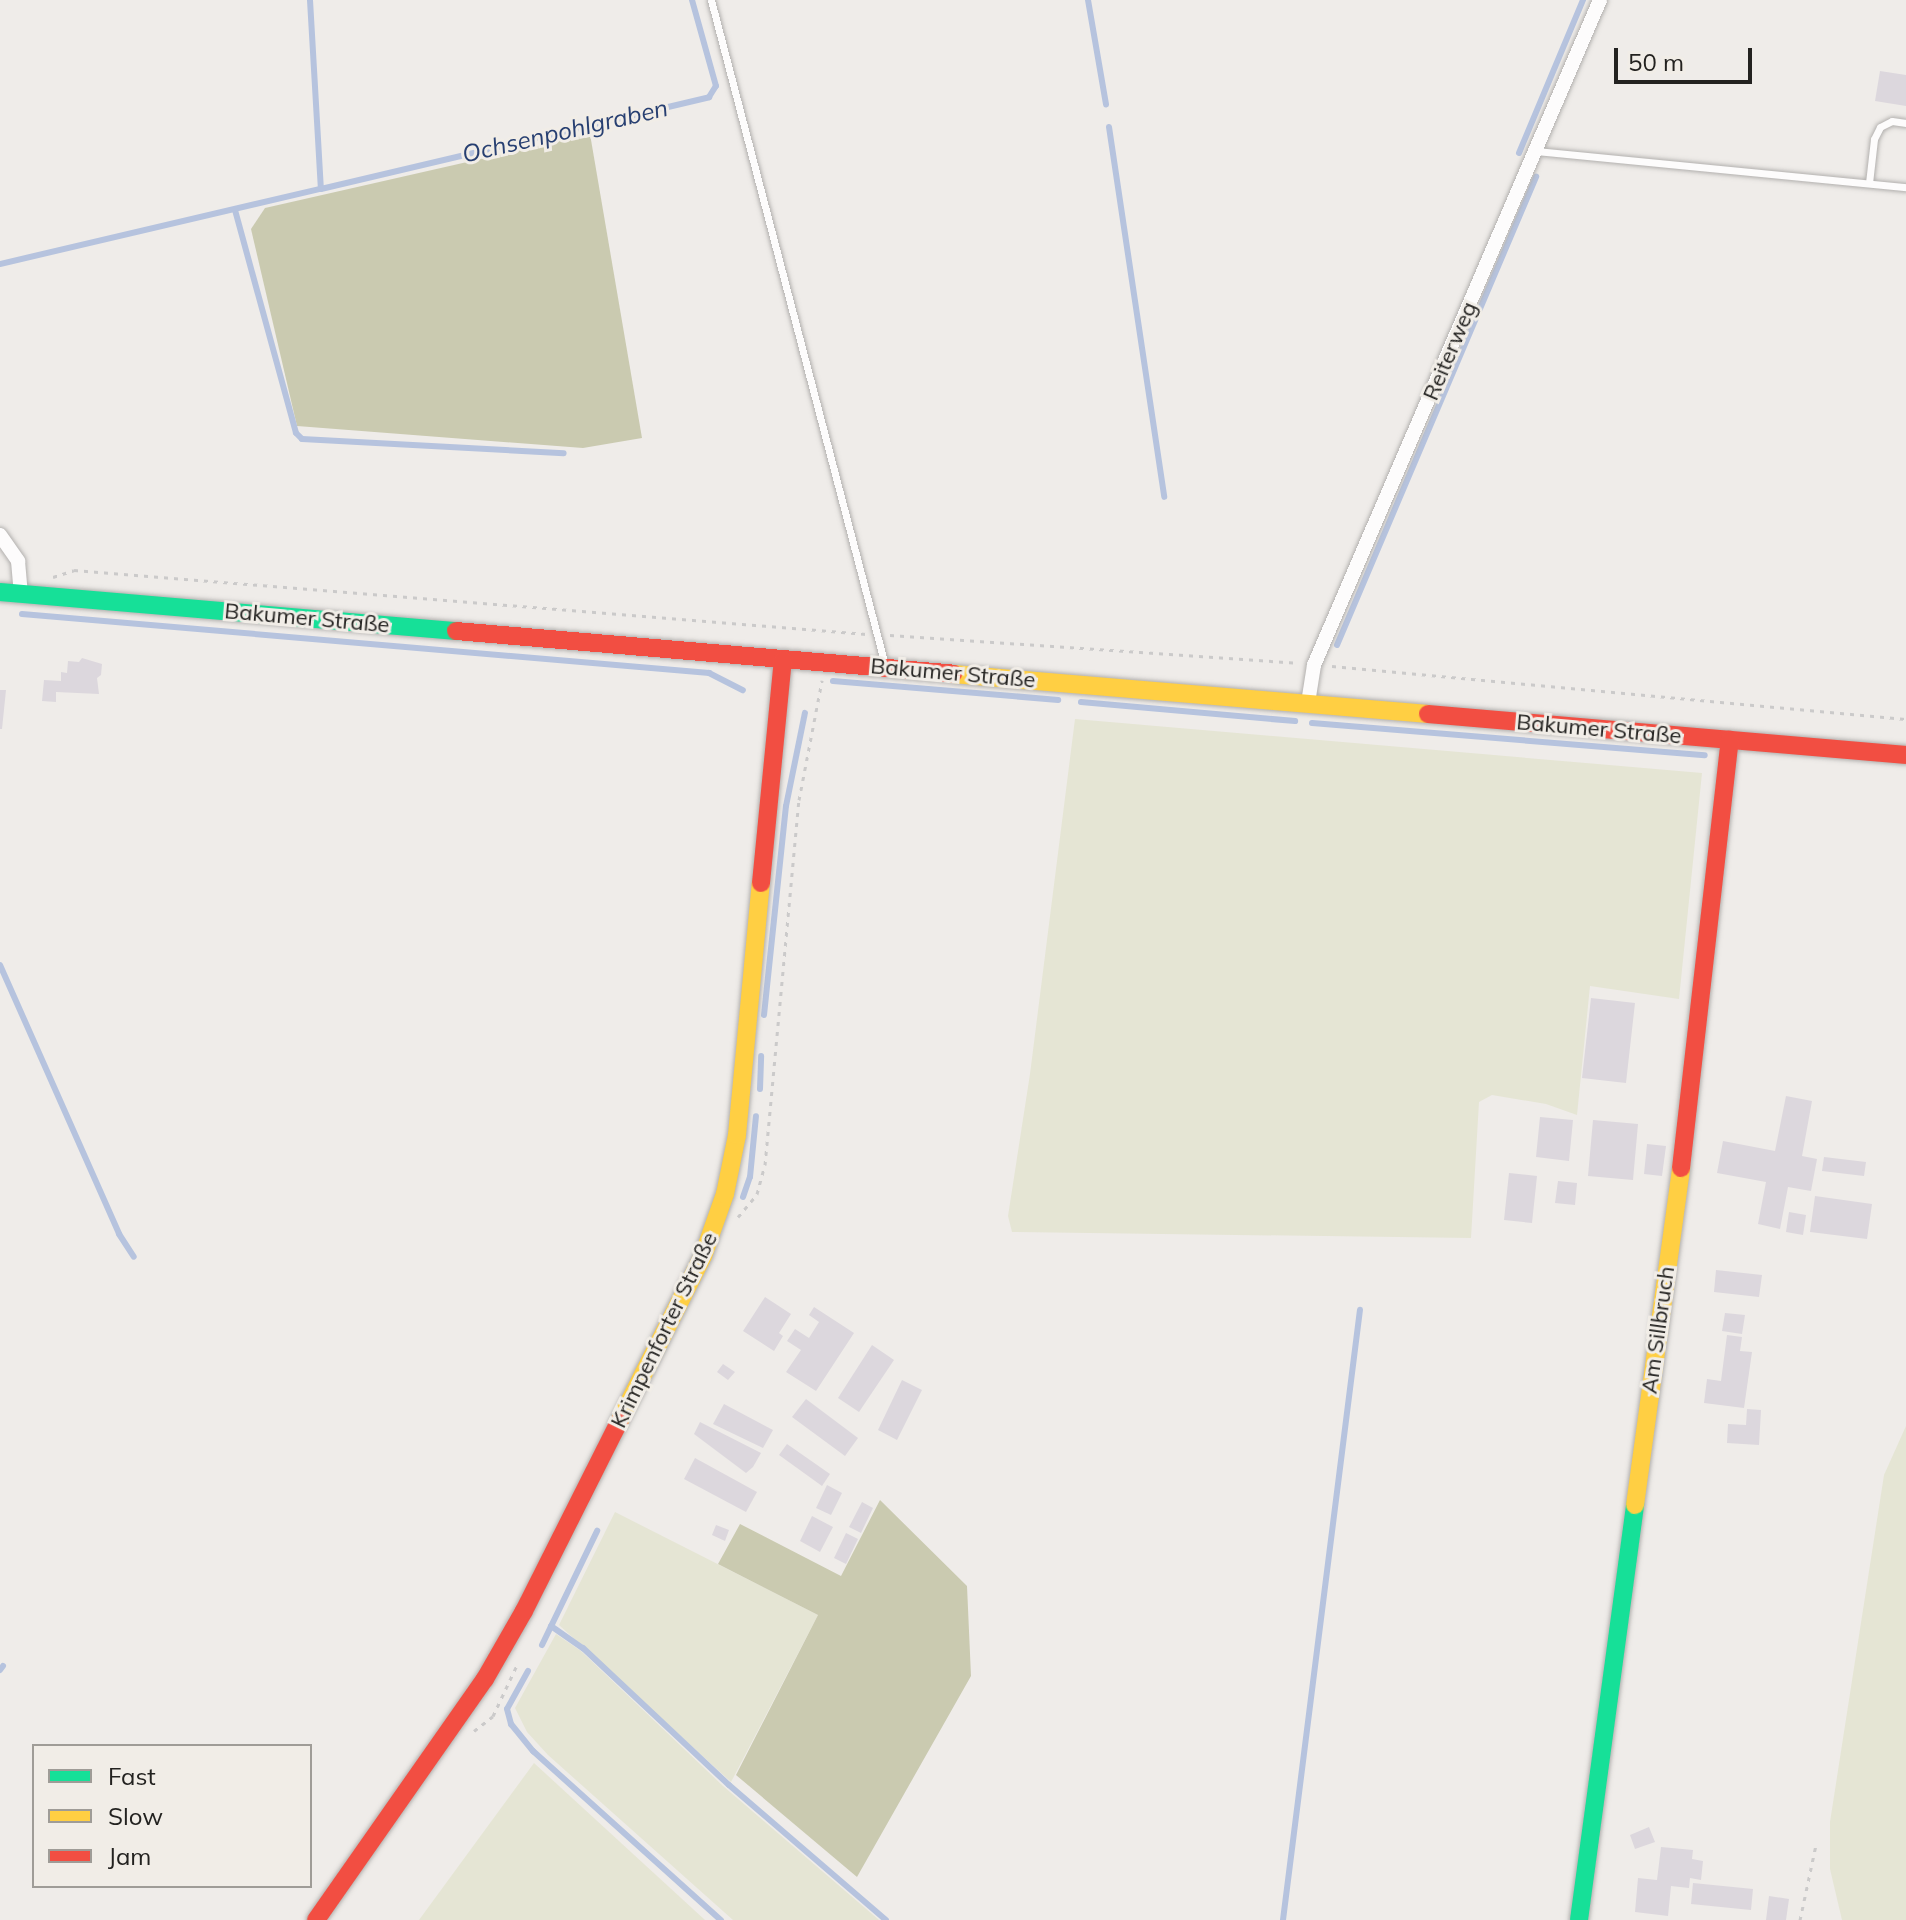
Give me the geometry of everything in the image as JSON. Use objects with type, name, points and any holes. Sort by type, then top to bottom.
[{"type":"street","name":"Reiterweg","points":[[1308,703],[1314,665],[1600,0]]},
{"type":"street","points":[[0,535],[18,561],[22,586]]},
{"type":"street","name":"Bakumer Straße","points":[[0,592],[22,586],[783,660],[1906,755]]},
{"type":"street","name":"Krimpenforter Straße","points":[[316,1920],[493,1665],[524,1611],[703,1256],[725,1194],[737,1135],[783,660]]},
{"type":"street","name":"Am Sillbruch","points":[[1579,1920],[1686,1128],[1730,740]]},
{"type":"lane","points":[[711,0],[885,667]]},
{"type":"lane","points":[[1869,183],[1874,139],[1880,127],[1892,121],[1906,123]]},
{"type":"lane","points":[[1536,151],[1906,187]]},
{"type":"path","points":[[22,586],[74,570],[876,634],[1314,665],[1906,719]]},
{"type":"path","points":[[765,1165],[799,800],[826,662]]},
{"type":"path","points":[[1800,1920],[1816,1845]]},
{"type":"green space","points":[[590,134],[642,438],[583,448],[297,426],[251,229],[265,208]]},
{"type":"green space","points":[[1075,719],[1702,773],[1679,999],[1590,986],[1577,1115],[1546,1104],[1492,1095],[1479,1102],[1471,1238],[1012,1232],[1008,1216],[1030,1074]]},
{"type":"green space","points":[[1906,1426],[1906,1920],[1842,1920],[1830,1869],[1830,1822],[1884,1475]]},
{"type":"green space","points":[[880,1500],[967,1586],[971,1676],[857,1877],[736,1775],[818,1615],[718,1564],[740,1524],[841,1576]]},
{"type":"green space","points":[[615,1512],[818,1615],[731,1782],[559,1625]]},
{"type":"green space","points":[[556,1634],[581,1651],[723,1786],[879,1920],[733,1920],[548,1755],[527,1732],[515,1708]]},
{"type":"green space","points":[[534,1763],[705,1920],[419,1920]]},
{"type":"building","points":[[1880,71],[1906,75],[1906,106],[1875,101]]},
{"type":"building","points":[[82,658],[102,664],[101,675],[97,678],[99,694],[56,692],[56,702],[42,701],[44,680],[61,681],[61,672],[67,673],[68,661],[79,662]]},
{"type":"building","points":[[0,690],[6,690],[2,729],[0,729]]},
{"type":"building","points":[[1591,998],[1635,1003],[1626,1083],[1582,1078]]},
{"type":"building","points":[[1786,1096],[1812,1101],[1802,1156],[1817,1159],[1811,1191],[1788,1187],[1780,1229],[1758,1224],[1766,1182],[1717,1173],[1723,1141],[1775,1151]]},
{"type":"building","points":[[1540,1117],[1573,1120],[1569,1161],[1536,1157]]},
{"type":"building","points":[[1593,1120],[1638,1124],[1633,1180],[1588,1176]]},
{"type":"building","points":[[1647,1144],[1666,1146],[1662,1176],[1644,1174]]},
{"type":"building","points":[[1824,1157],[1866,1162],[1864,1176],[1822,1171]]},
{"type":"building","points":[[1509,1173],[1537,1176],[1532,1223],[1504,1220]]},
{"type":"building","points":[[1558,1181],[1577,1183],[1575,1205],[1555,1203]]},
{"type":"building","points":[[1815,1196],[1872,1204],[1867,1239],[1810,1232]]},
{"type":"building","points":[[1789,1212],[1806,1215],[1803,1235],[1786,1232]]},
{"type":"building","points":[[1716,1270],[1762,1275],[1759,1297],[1714,1292]]},
{"type":"building","points":[[765,1297],[791,1314],[779,1333],[783,1336],[774,1351],[743,1331]]},
{"type":"building","points":[[814,1307],[854,1333],[816,1391],[786,1372],[801,1350],[787,1341],[795,1329],[809,1338],[819,1322],[809,1315]]},
{"type":"building","points":[[1725,1313],[1745,1315],[1742,1334],[1722,1331]]},
{"type":"building","points":[[1727,1335],[1742,1337],[1740,1351],[1752,1352],[1744,1408],[1704,1403],[1707,1379],[1721,1381]]},
{"type":"building","points":[[872,1345],[894,1360],[859,1412],[838,1398]]},
{"type":"building","points":[[723,1364],[735,1372],[728,1380],[717,1372]]},
{"type":"building","points":[[902,1380],[922,1390],[897,1440],[878,1430]]},
{"type":"building","points":[[806,1399],[858,1438],[845,1456],[792,1417]]},
{"type":"building","points":[[724,1404],[773,1430],[763,1448],[713,1424]]},
{"type":"building","points":[[1747,1409],[1761,1410],[1759,1445],[1727,1443],[1728,1424],[1746,1425]]},
{"type":"building","points":[[700,1422],[761,1453],[753,1467],[746,1473],[694,1434]]},
{"type":"building","points":[[787,1444],[830,1474],[822,1486],[779,1455]]},
{"type":"building","points":[[695,1458],[757,1492],[746,1512],[684,1479]]},
{"type":"building","points":[[827,1485],[842,1493],[831,1515],[816,1508]]},
{"type":"building","points":[[862,1502],[873,1508],[861,1533],[849,1527]]},
{"type":"building","points":[[812,1516],[833,1527],[820,1552],[800,1541]]},
{"type":"building","points":[[716,1525],[729,1530],[725,1541],[712,1535]]},
{"type":"building","points":[[846,1533],[858,1539],[846,1564],[834,1558]]},
{"type":"building","points":[[1649,1827],[1655,1842],[1635,1849],[1630,1835]]},
{"type":"building","points":[[1661,1847],[1693,1850],[1692,1859],[1703,1861],[1701,1880],[1690,1878],[1689,1888],[1671,1886],[1668,1916],[1635,1912],[1638,1878],[1657,1880]]},
{"type":"building","points":[[1693,1883],[1753,1889],[1751,1910],[1691,1904]]},
{"type":"building","points":[[1769,1896],[1789,1899],[1786,1920],[1766,1920]]},
{"type":"waterway","name":"Ochsenpohlgraben","points":[[310,0],[321,189],[709,97],[716,86],[692,0]]},
{"type":"waterway","points":[[1088,0],[1106,104]]},
{"type":"waterway","points":[[1519,153],[1583,0]]},
{"type":"waterway","points":[[1109,127],[1164,497]]},
{"type":"waterway","points":[[1337,645],[1536,177]]},
{"type":"waterway","name":"Ochsenpohlgraben","points":[[0,264],[321,189]]},
{"type":"waterway","points":[[235,210],[296,433],[302,439],[564,453]]},
{"type":"waterway","points":[[22,614],[709,673],[743,690]]},
{"type":"waterway","points":[[833,681],[1058,700]]},
{"type":"waterway","points":[[1081,702],[1295,721]]},
{"type":"waterway","points":[[764,1015],[786,806],[805,713]]},
{"type":"waterway","points":[[1312,723],[1705,755]]},
{"type":"waterway","points":[[0,965],[119,1234],[134,1257]]},
{"type":"waterway","points":[[760,1089],[761,1056]]},
{"type":"waterway","points":[[743,1197],[750,1177],[756,1116]]},
{"type":"waterway","points":[[1283,1920],[1360,1310]]},
{"type":"waterway","points":[[542,1645],[597,1531]]},
{"type":"waterway","points":[[551,1626],[583,1648],[729,1785],[886,1920]]},
{"type":"waterway","points":[[0,1670],[3,1666]]},
{"type":"waterway","points":[[528,1671],[507,1709],[511,1724],[533,1751],[721,1920]]},
{"type":"traffic: fast","points":[[0,592],[456,631]]},
{"type":"traffic: fast","points":[[1579,1920],[1635,1505]]},
{"type":"traffic: slow","points":[[953,674],[1428,714]]},
{"type":"traffic: slow","points":[[619,1422],[703,1256],[725,1194],[737,1135],[761,883]]},
{"type":"traffic: slow","points":[[1635,1505],[1681,1168]]},
{"type":"traffic: jam","points":[[456,631],[953,674]]},
{"type":"traffic: jam","points":[[761,883],[783,660]]},
{"type":"traffic: jam","points":[[1428,714],[1906,755]]},
{"type":"traffic: jam","points":[[1681,1168],[1730,740]]},
{"type":"traffic: jam","points":[[316,1920],[485,1679],[524,1611],[619,1422]]}]
